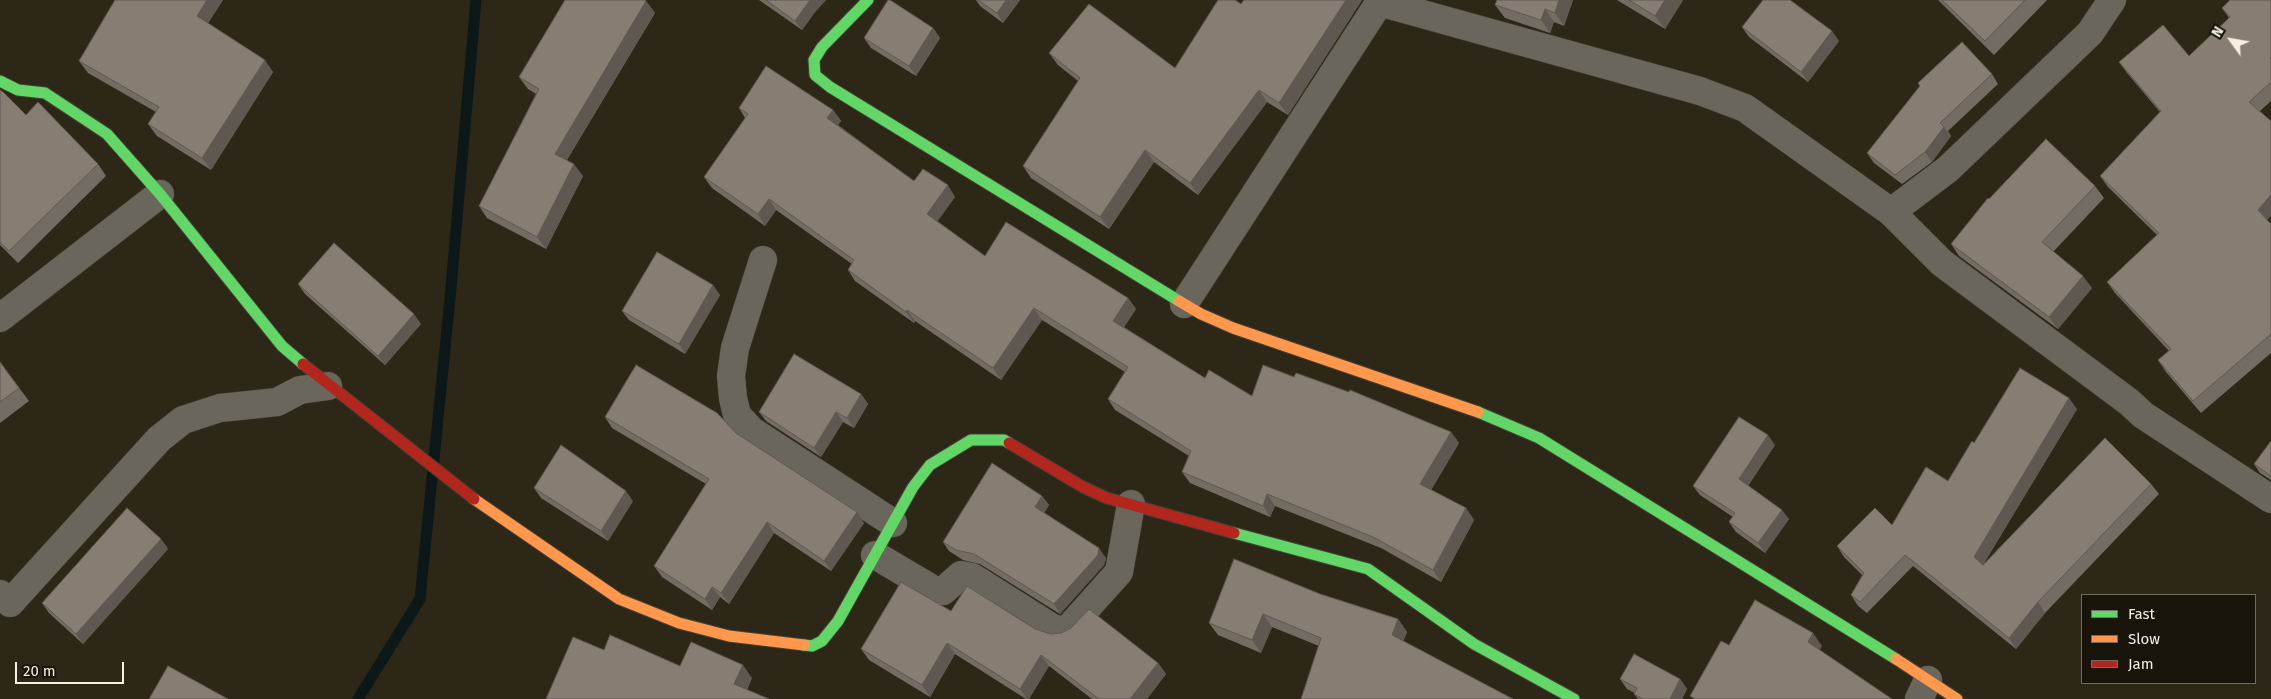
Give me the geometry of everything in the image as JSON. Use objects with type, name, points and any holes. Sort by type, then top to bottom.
[{"type":"street","points":[[868,0],[822,47],[814,60],[816,75],[830,87],[1184,304],[1233,328],[1490,416],[1538,438],[1924,689],[1957,699]]},
{"type":"street","points":[[1891,212],[1948,169],[2076,47],[2090,33],[2112,0]]},
{"type":"street","points":[[1184,304],[1380,1],[1700,91],[1745,108],[1891,212],[1942,263],[2143,414],[2271,499]]},
{"type":"street","points":[[0,81],[18,90],[45,93],[107,134],[160,194],[282,346],[328,386],[466,494],[619,599],[678,623],[728,636],[812,646],[822,642],[838,621],[913,487],[930,465],[971,440],[1004,440],[1088,490],[1107,498],[1368,569],[1474,644],[1574,699]]},
{"type":"street","points":[[0,318],[160,194]]},
{"type":"street","points":[[763,260],[735,348],[732,376],[733,398],[737,416],[752,431],[893,523]]},
{"type":"street","points":[[0,594],[10,603],[159,439],[183,420],[220,408],[276,402],[300,390],[328,386]]},
{"type":"street","points":[[875,555],[934,590],[943,590],[962,575],[972,577],[1051,627],[1057,630],[1068,630],[1119,572],[1131,504]]},
{"type":"building","points":[[115,0],[207,0],[197,16],[265,60],[202,158],[148,124],[159,107],[79,61]]},
{"type":"building","points":[[565,0],[646,1],[555,154],[574,164],[537,237],[479,206],[539,89],[519,77]]},
{"type":"building","points":[[766,0],[810,0],[795,21]]},
{"type":"building","points":[[888,0],[933,28],[909,66],[864,38]]},
{"type":"building","points":[[978,0],[1006,0],[997,13]]},
{"type":"building","points":[[1218,0],[1235,0],[1241,4],[1244,0],[1346,0],[1279,103],[1259,90],[1190,183],[1145,150],[1100,217],[1023,166],[1080,78],[1049,53],[1089,4],[1175,68]]},
{"type":"building","points":[[1497,0],[1559,0],[1555,13],[1545,9],[1541,20],[1495,5]]},
{"type":"building","points":[[1629,0],[1665,0],[1655,16]]},
{"type":"building","points":[[1763,0],[1790,0],[1832,31],[1801,72],[1742,27]]},
{"type":"building","points":[[1942,0],[2025,0],[1985,41]]},
{"type":"building","points":[[2230,0],[2271,0],[2271,82],[2249,102],[2271,121],[2271,195],[2258,210],[2271,224],[2271,334],[2193,401],[2158,360],[2171,349],[2107,282],[2159,233],[2100,176],[2161,111],[2119,62],[2163,25],[2189,56],[2230,17],[2222,8]]},
{"type":"building","points":[[1962,42],[1992,74],[1940,123],[1944,127],[1925,152],[1895,175],[1867,153],[1920,86],[1918,83]]},
{"type":"building","points":[[766,66],[833,110],[827,118],[914,181],[923,169],[948,185],[927,214],[985,256],[1006,222],[1128,298],[1113,321],[1205,378],[1209,370],[1252,396],[1263,365],[1294,377],[1296,373],[1349,392],[1350,390],[1451,432],[1420,484],[1466,508],[1433,570],[1373,537],[1267,494],[1263,506],[1182,472],[1191,451],[1108,399],[1128,367],[1034,308],[993,368],[907,310],[906,312],[848,270],[854,260],[769,199],[758,214],[704,177],[748,114],[739,108]]},
{"type":"building","points":[[0,90],[26,115],[38,102],[98,164],[9,251],[0,242]]},
{"type":"building","points":[[2046,139],[2095,186],[2042,242],[2083,276],[2049,317],[1951,244],[1988,198]]},
{"type":"building","points":[[334,243],[414,314],[378,356],[298,284]]},
{"type":"building","points":[[657,252],[713,285],[679,344],[622,311]]},
{"type":"building","points":[[794,354],[861,394],[847,418],[836,412],[814,448],[759,412]]},
{"type":"building","points":[[0,362],[19,388],[0,402]]},
{"type":"building","points":[[636,365],[717,413],[736,433],[857,512],[824,561],[767,522],[721,593],[712,587],[705,599],[654,566],[709,479],[605,417]]},
{"type":"building","points":[[2020,368],[2069,398],[1974,557],[1983,565],[2105,438],[2151,484],[2038,602],[2009,638],[1905,555],[1860,602],[1851,595],[1864,573],[1837,546],[1875,508],[1892,525],[1926,467],[1948,481],[1972,441],[1974,443]]},
{"type":"building","points":[[1739,417],[1768,435],[1739,479],[1782,510],[1758,543],[1729,522],[1735,513],[1693,486]]},
{"type":"building","points":[[2271,441],[2271,476],[2254,464]]},
{"type":"building","points":[[561,445],[626,491],[601,531],[534,488]]},
{"type":"building","points":[[992,463],[1042,496],[1035,507],[1099,548],[1098,555],[1054,604],[974,554],[956,550],[943,542]]},
{"type":"building","points":[[127,508],[161,539],[76,634],[42,603]]},
{"type":"building","points":[[1234,559],[1320,594],[1398,619],[1392,635],[1513,699],[1301,699],[1321,638],[1263,614],[1252,640],[1209,623]]},
{"type":"building","points":[[901,582],[951,611],[967,586],[1035,629],[1050,634],[1061,633],[1071,628],[1089,609],[1158,663],[1130,699],[1099,699],[1041,655],[1020,689],[947,643],[922,685],[861,649]]},
{"type":"building","points":[[1755,600],[1813,633],[1808,642],[1892,699],[1695,699],[1690,696],[1721,641],[1729,645]]},
{"type":"building","points":[[610,635],[680,666],[691,642],[743,665],[734,684],[769,699],[546,699],[573,637],[604,650]]},
{"type":"building","points":[[1634,654],[1680,679],[1670,699],[1643,699],[1634,694],[1637,688],[1620,679]]},
{"type":"building","points":[[168,666],[228,699],[149,699]]},
{"type":"waterway","points":[[358,699],[420,599],[450,299],[476,0]]},
{"type":"traffic: fast","points":[[868,0],[822,47],[814,60],[815,75],[830,87],[1179,301]]},
{"type":"traffic: fast","points":[[0,81],[18,90],[45,93],[107,134],[160,194],[282,346],[303,364]]},
{"type":"traffic: fast","points":[[1478,412],[1539,438],[1896,659]]},
{"type":"traffic: fast","points":[[804,645],[812,646],[822,641],[838,621],[913,487],[930,465],[971,440],[1004,440],[1009,443]]},
{"type":"traffic: fast","points":[[1234,533],[1368,569],[1474,644],[1574,699]]},
{"type":"traffic: slow","points":[[1179,301],[1201,314],[1233,328],[1478,412]]},
{"type":"traffic: slow","points":[[474,499],[619,599],[679,623],[729,636],[804,645]]},
{"type":"traffic: slow","points":[[1896,659],[1957,699]]},
{"type":"traffic: jam","points":[[303,364],[474,499]]},
{"type":"traffic: jam","points":[[1009,443],[1083,487],[1107,498],[1234,533]]}]
